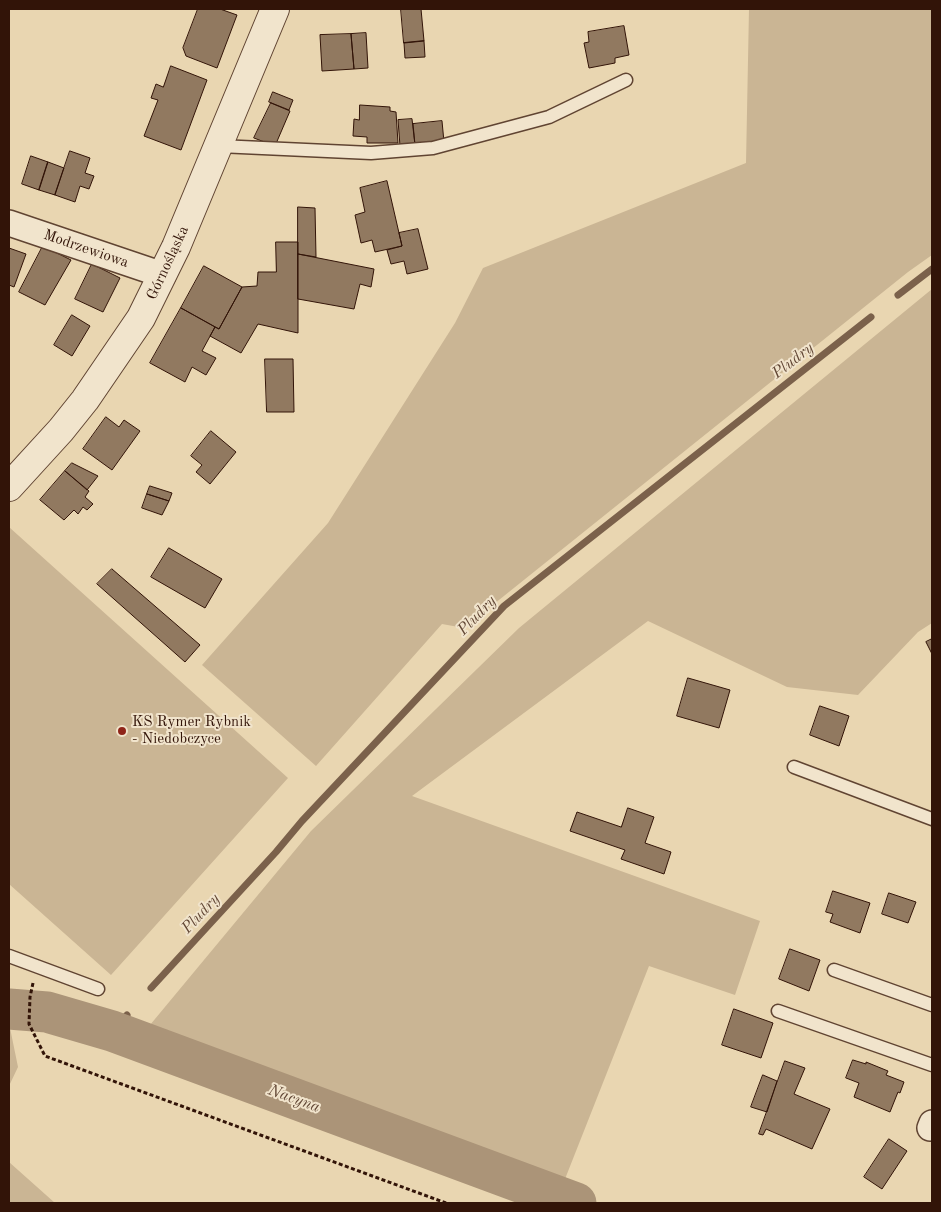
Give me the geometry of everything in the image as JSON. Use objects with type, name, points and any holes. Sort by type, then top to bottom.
[{"type":"street","name":"Górnośląska","points":[[9,487],[85,400],[141,318],[163,275],[275,9]]},
{"type":"street","name":"Modrzewiowa","points":[[9,223],[163,275]]},
{"type":"lane","points":[[218,146],[372,153],[433,148],[549,117],[626,80]]},
{"type":"lane","points":[[794,767],[932,819]]},
{"type":"lane","points":[[9,956],[98,989]]},
{"type":"lane","points":[[834,970],[932,1005]]},
{"type":"lane","points":[[778,1011],[932,1065]]},
{"type":"path","points":[[30,997],[29,1024],[45,1056],[446,1203]]},
{"type":"shaded area","points":[[749,9],[932,9],[932,255],[908,272],[464,628],[442,624],[316,766],[202,665],[328,523],[455,323],[483,268],[746,163]]},
{"type":"shaded area","points":[[932,289],[932,623],[918,632],[858,695],[787,687],[648,621],[412,796],[760,921],[735,995],[649,966],[565,1179],[150,1025],[311,831],[519,628]]},
{"type":"shaded area","name":"KS Rymer Rybnik - Niedobczyce","points":[[9,527],[288,778],[111,975],[9,884]]},
{"type":"shaded area","points":[[9,1023],[18,1067],[9,1086]]},
{"type":"shaded area","points":[[9,1162],[55,1203],[9,1203]]},
{"type":"building","points":[[198,9],[220,9],[237,15],[217,68],[186,56],[183,48]]},
{"type":"building","points":[[401,9],[421,9],[424,41],[404,43]]},
{"type":"building","points":[[624,26],[629,55],[615,58],[615,63],[589,68],[584,43],[589,42],[588,32]]},
{"type":"building","points":[[366,33],[368,68],[354,69],[351,34]]},
{"type":"building","points":[[351,34],[354,69],[322,71],[320,35]]},
{"type":"building","points":[[424,41],[425,57],[405,58],[404,43]]},
{"type":"building","points":[[171,66],[207,80],[181,150],[144,136],[158,100],[151,98],[156,84],[163,87]]},
{"type":"building","points":[[273,92],[293,100],[289,110],[269,102]]},
{"type":"building","points":[[271,103],[290,111],[275,146],[254,138]]},
{"type":"building","points":[[360,105],[390,107],[390,111],[396,112],[398,143],[367,143],[367,137],[353,136],[354,119],[359,120]]},
{"type":"building","points":[[412,119],[415,145],[400,146],[398,120]]},
{"type":"building","points":[[442,121],[444,142],[415,145],[413,124]]},
{"type":"building","points":[[70,151],[90,158],[85,173],[94,176],[89,189],[80,186],[75,202],[55,195]]},
{"type":"building","points":[[31,156],[48,162],[39,190],[22,184]]},
{"type":"building","points":[[48,162],[64,168],[55,195],[39,190]]},
{"type":"building","points":[[387,181],[402,246],[375,252],[372,240],[361,243],[355,215],[365,212],[360,188]]},
{"type":"building","points":[[298,207],[315,208],[316,257],[298,254]]},
{"type":"building","points":[[418,229],[428,269],[407,274],[404,261],[391,264],[387,250],[402,246],[399,233]]},
{"type":"building","points":[[276,242],[298,242],[298,333],[258,324],[241,353],[210,336],[215,327],[219,329],[242,287],[257,286],[258,272],[276,272]]},
{"type":"building","points":[[43,246],[71,260],[45,305],[19,292]]},
{"type":"building","points":[[9,248],[26,254],[14,287],[9,285]]},
{"type":"building","points":[[298,254],[374,269],[371,287],[360,284],[354,309],[298,299]]},
{"type":"building","points":[[92,264],[120,278],[103,312],[75,299]]},
{"type":"building","points":[[204,266],[242,287],[219,329],[181,308]]},
{"type":"building","points":[[181,308],[215,327],[202,351],[216,358],[206,375],[192,367],[185,382],[150,363]]},
{"type":"building","points":[[72,315],[90,326],[72,356],[54,345]]},
{"type":"building","points":[[265,359],[293,359],[294,412],[267,412]]},
{"type":"building","points":[[106,417],[119,427],[124,420],[140,431],[112,470],[83,449]]},
{"type":"building","points":[[211,431],[236,452],[210,484],[196,472],[202,465],[191,456]]},
{"type":"building","points":[[72,463],[98,476],[87,490],[65,471]]},
{"type":"building","points":[[65,471],[89,491],[85,497],[93,504],[87,510],[83,507],[78,514],[74,510],[64,520],[40,500]]},
{"type":"building","points":[[150,486],[172,493],[169,501],[147,494]]},
{"type":"building","points":[[147,494],[169,501],[162,515],[142,508]]},
{"type":"building","points":[[169,548],[222,579],[205,608],[151,577]]},
{"type":"building","points":[[112,569],[200,645],[185,662],[97,584]]},
{"type":"building","points":[[932,639],[932,654],[926,642]]},
{"type":"building","points":[[688,678],[730,690],[719,728],[677,716]]},
{"type":"building","points":[[820,706],[849,716],[839,746],[810,735]]},
{"type":"building","points":[[628,808],[654,817],[645,843],[671,852],[664,874],[621,859],[625,850],[570,831],[577,812],[621,827]]},
{"type":"building","points":[[833,891],[870,903],[860,933],[830,922],[833,914],[826,912]]},
{"type":"building","points":[[889,893],[916,902],[908,923],[882,914]]},
{"type":"building","points":[[790,949],[820,960],[809,991],[779,979]]},
{"type":"building","points":[[734,1009],[773,1023],[761,1058],[722,1045]]},
{"type":"building","points":[[853,1060],[866,1064],[866,1062],[888,1071],[886,1075],[904,1082],[890,1112],[854,1097],[859,1083],[846,1078]]},
{"type":"building","points":[[785,1061],[805,1068],[794,1094],[830,1109],[812,1149],[766,1129],[763,1135],[759,1134]]},
{"type":"building","points":[[763,1075],[777,1081],[767,1112],[751,1107]]},
{"type":"building","points":[[889,1139],[907,1151],[882,1189],[864,1177]]},
{"type":"waterway","name":"Pludry","points":[[898,295],[932,269]]},
{"type":"waterway","name":"Pludry","points":[[151,988],[276,852],[302,821],[504,606],[871,317]]},
{"type":"waterway","name":"Nacyna","points":[[9,1009],[47,1012],[112,1031],[576,1203]]},
{"type":"waterway","name":"Pludry","points":[[112,1031],[127,1015]]},
{"type":"place","name":"KS Rymer Rybnik - Niedobczyce","points":[[122,731]]}]
